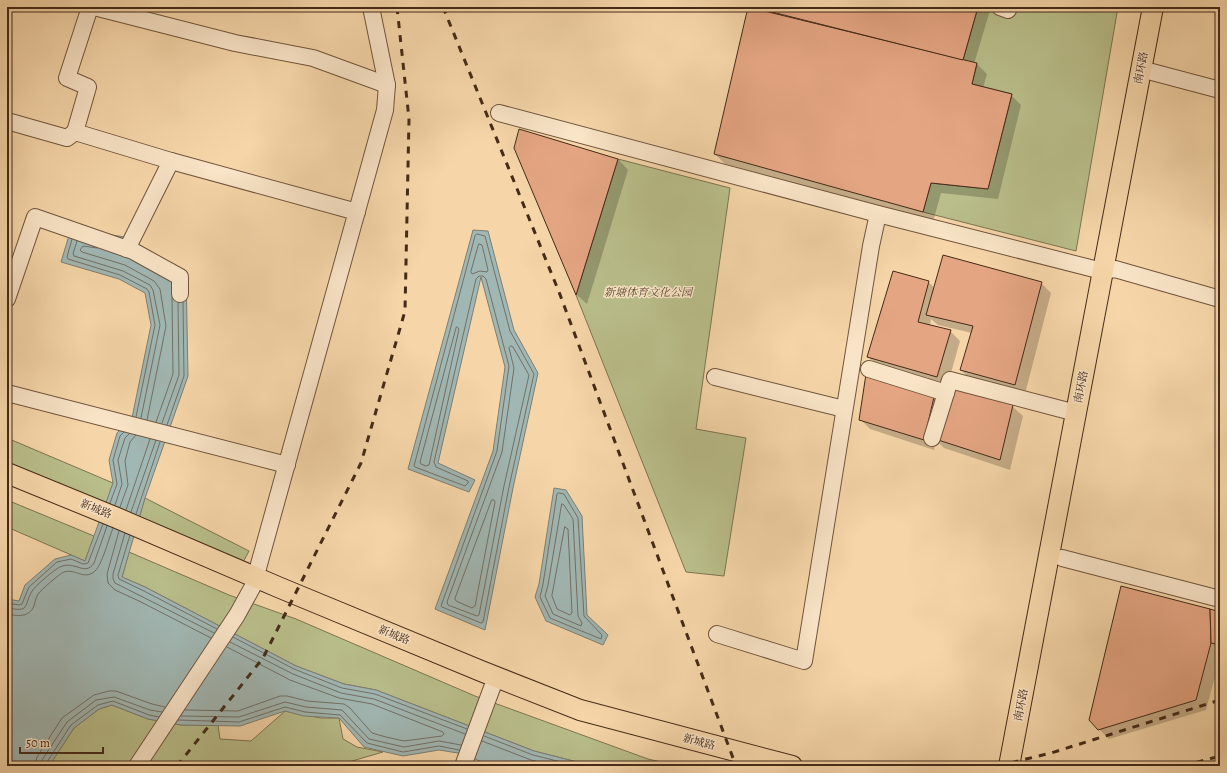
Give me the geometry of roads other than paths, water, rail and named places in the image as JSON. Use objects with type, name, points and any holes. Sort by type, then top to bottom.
[{"type":"main road","name":"南环路","points":[[1024,766],[1062,558],[1153,7]]},
{"type":"main road","name":"南环路","points":[[1009,766],[1076,413],[1109,270],[1152,72],[1161,20],[1165,7]]},
{"type":"main road","name":"新城路","points":[[7,473],[117,518],[255,582],[493,685],[577,718],[758,766]]},
{"type":"main road","name":"新城路","points":[[7,482],[114,526],[580,710],[792,766]]},
{"type":"street","points":[[7,120],[67,138],[75,132],[88,87],[67,78],[90,7]]},
{"type":"street","points":[[94,7],[235,43],[313,58],[387,85]]},
{"type":"street","points":[[137,766],[236,615],[255,582],[385,110],[387,85],[371,7]]},
{"type":"street","points":[[1000,7],[1008,10],[1009,7]]},
{"type":"street","points":[[1152,72],[1220,90]]},
{"type":"street","points":[[499,113],[878,214],[1109,270],[1220,299]]},
{"type":"street","points":[[75,132],[242,181],[357,212]]},
{"type":"street","points":[[127,249],[171,160]]},
{"type":"street","points":[[717,634],[804,661],[870,246],[878,214]]},
{"type":"street","points":[[7,299],[35,217],[127,249],[180,277],[180,294]]},
{"type":"street","points":[[869,369],[946,394]]},
{"type":"street","points":[[715,377],[844,409]]},
{"type":"street","points":[[932,438],[950,380],[1076,413]]},
{"type":"street","points":[[7,393],[287,466]]},
{"type":"street","points":[[1062,558],[1220,599]]},
{"type":"street","points":[[464,764],[493,685]]},
{"type":"water","points":[[71,229],[125,237],[186,271],[188,376],[145,498],[122,577],[145,587],[296,666],[344,684],[376,690],[534,751],[593,766],[491,766],[464,754],[439,750],[403,756],[364,747],[339,718],[304,716],[285,711],[240,726],[181,725],[148,719],[112,705],[99,709],[74,728],[49,766],[7,766],[7,599],[19,601],[25,585],[55,559],[71,555],[85,561],[113,483],[109,460],[117,433],[132,418],[151,325],[145,293],[119,279],[61,262]]},
{"type":"water","points":[[473,230],[488,231],[514,330],[538,373],[513,488],[485,630],[435,609],[493,451],[505,367],[481,277],[438,463],[475,480],[469,492],[408,469]]},
{"type":"water","points":[[554,488],[566,490],[582,516],[587,615],[608,635],[603,645],[546,621],[535,597],[539,584]]},
{"type":"railway","points":[[177,766],[263,658],[361,463],[405,311],[409,119],[397,7]]},
{"type":"railway","points":[[443,7],[559,292],[736,766]]},
{"type":"railway","points":[[998,766],[1051,753],[1220,700]]},
{"type":"railway","points":[[1183,766],[1220,756]]},
{"type":"park label","name":"新塘体育文化公园","points":[[648,292]]}]
